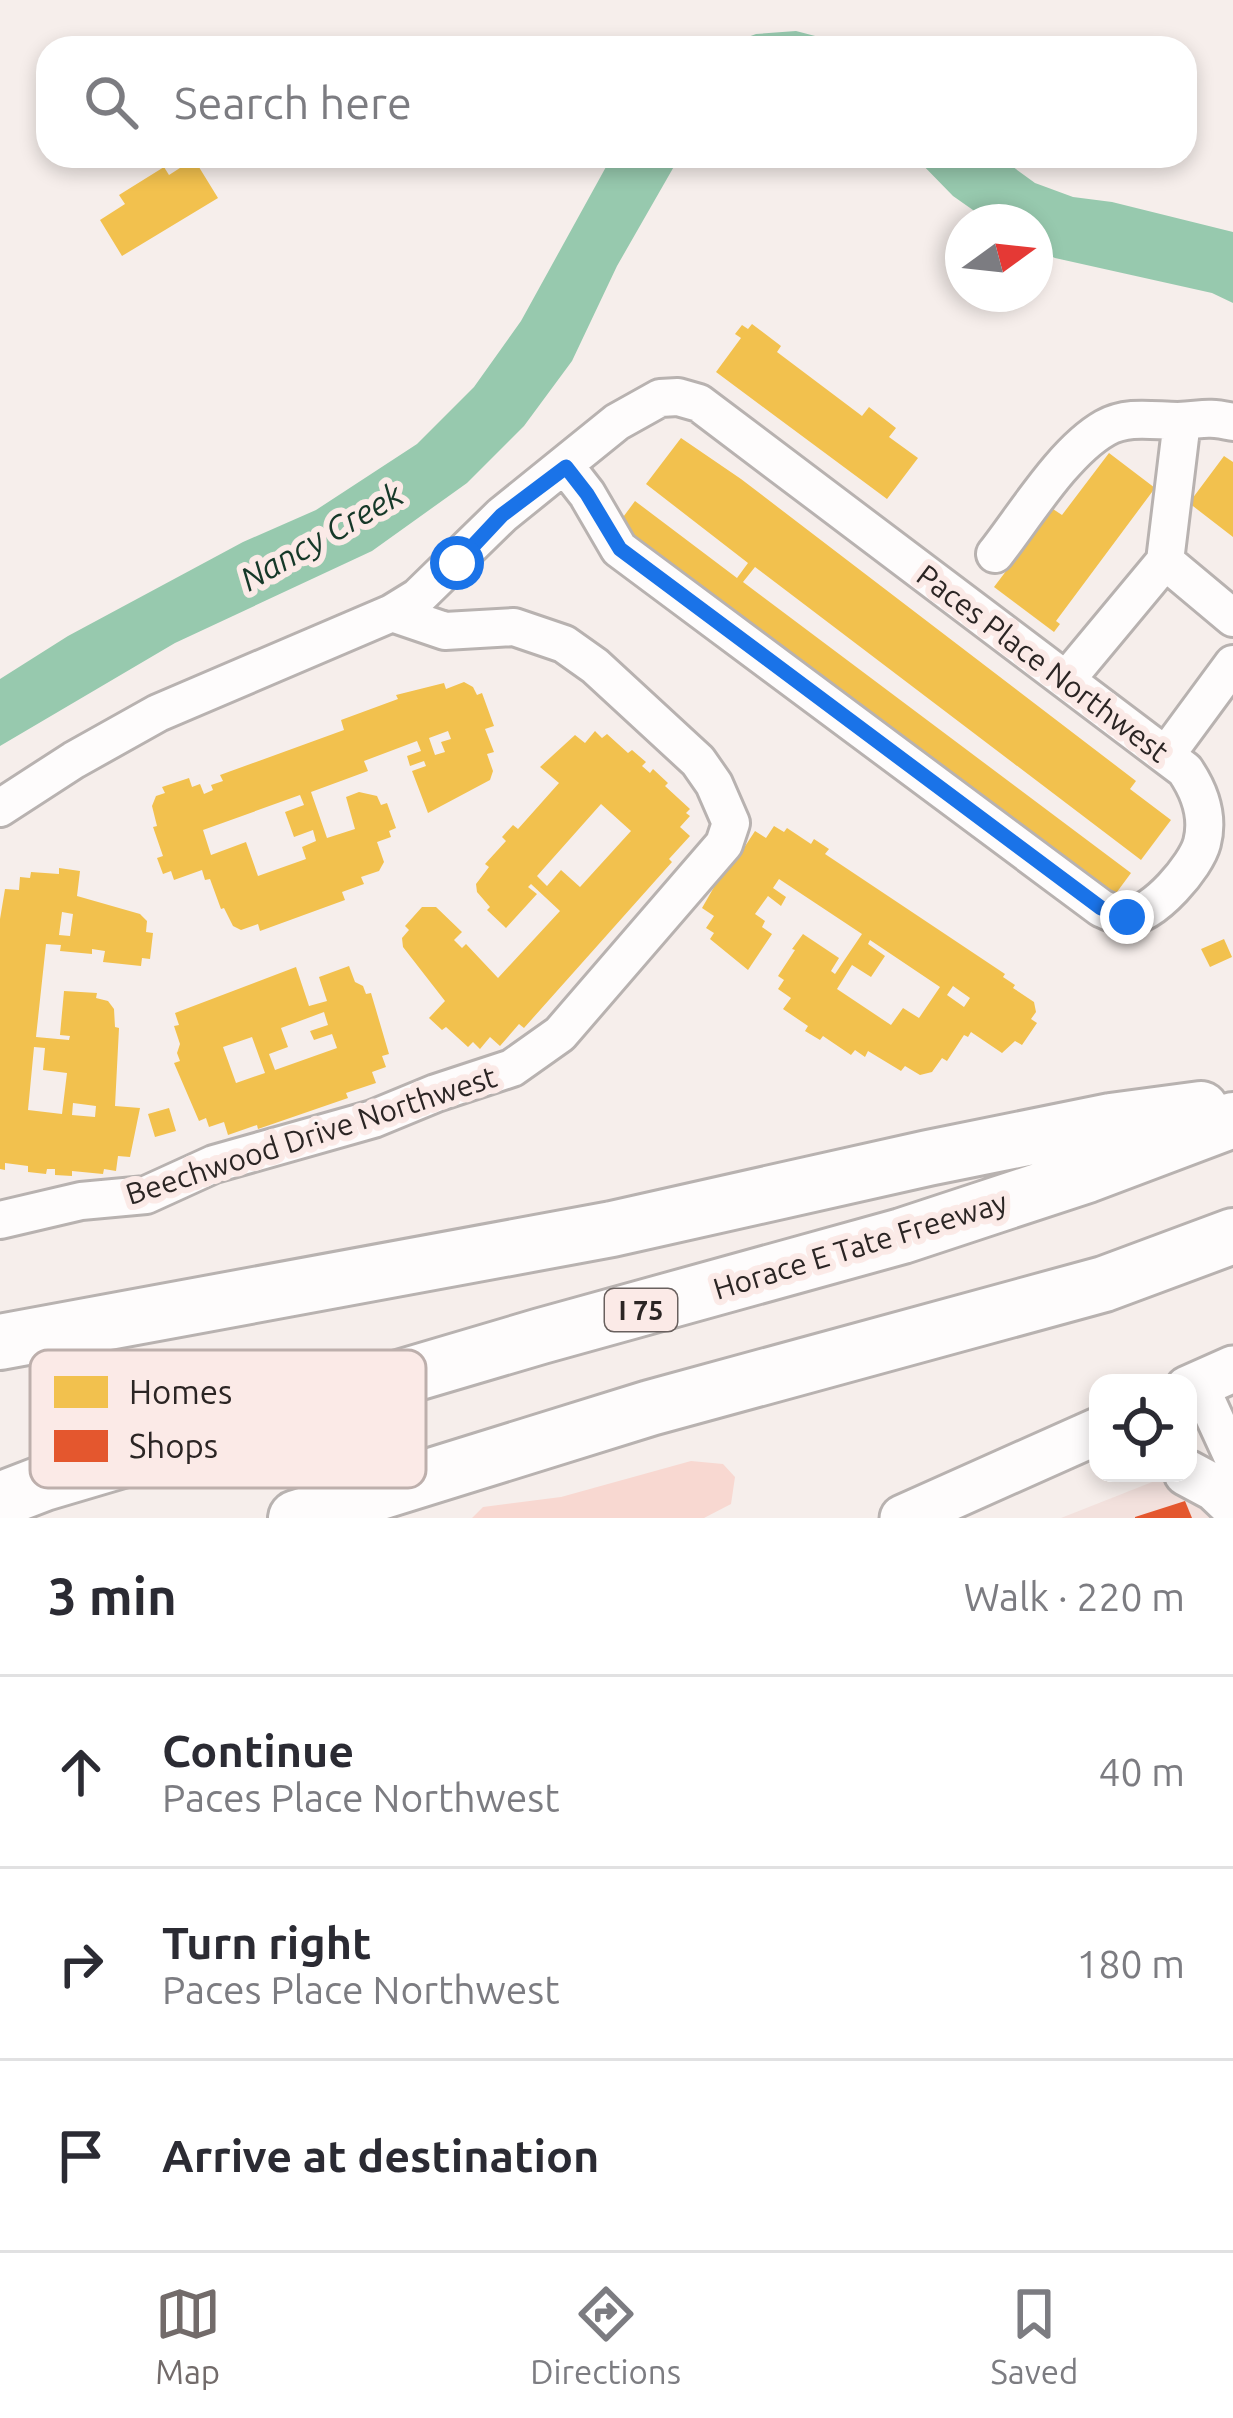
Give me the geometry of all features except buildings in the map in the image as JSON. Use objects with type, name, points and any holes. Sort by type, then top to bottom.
[{"type":"highway","points":[[0,1342],[612,1229],[1111,1121],[1183,1109],[1233,1108]]},
{"type":"highway","name":"Horace E Tate Freeway","points":[[426,1371],[902,1236],[1087,1175],[1233,1120]]},
{"type":"highway","points":[[426,1478],[650,1408],[1104,1284],[1233,1237]]},
{"type":"highway","points":[[296,1518],[393,1488]]},
{"type":"main road","points":[[903,1518],[1089,1435]]},
{"type":"main road","points":[[1050,1453],[1089,1459]]},
{"type":"main road","points":[[1197,1478],[1233,1504]]},
{"type":"street","name":"Paces Place Northwest","points":[[0,808],[158,713],[392,614],[418,597],[502,515],[640,406],[678,397],[699,403],[1185,770],[1200,793],[1202,847],[1154,907],[1127,917],[1113,914],[620,549],[566,467]]},
{"type":"street","points":[[995,554],[1071,458],[1107,427],[1144,418],[1182,421],[1205,416],[1233,422]]},
{"type":"street","points":[[1066,680],[1165,561],[1182,421]]},
{"type":"street","points":[[1165,561],[1233,618]]},
{"type":"street","name":"Beechwood Drive Northwest","points":[[0,1220],[81,1202],[146,1195],[214,1164],[373,1119],[512,1068],[560,1034],[740,831],[698,761],[595,666],[564,644],[514,627],[446,631],[392,614]]},
{"type":"street","points":[[1166,755],[1233,664]]},
{"type":"street","points":[[1207,1381],[1233,1458]]},
{"type":"shaded area","points":[[691,1461],[723,1464],[735,1477],[731,1504],[704,1518],[472,1518],[483,1507],[561,1497]]},
{"type":"shaded area","points":[[1152,1482],[1183,1482],[1215,1518],[1061,1518]]},
{"type":"water","points":[[796,31],[815,36],[751,36]]},
{"type":"water","name":"Nancy Creek","points":[[605,168],[673,168],[617,266],[572,361],[524,426],[467,483],[372,551],[175,643],[0,746],[0,679],[68,636],[243,542],[316,510],[417,444],[474,387],[521,321]]},
{"type":"water","points":[[926,168],[1014,168],[1035,183],[1073,197],[1233,232],[1233,303],[1212,293],[1053,257],[1053,204],[964,204]]},
{"type":"route","points":[[457,563],[502,515],[566,467],[620,549],[1101,908],[1127,917]]}]
